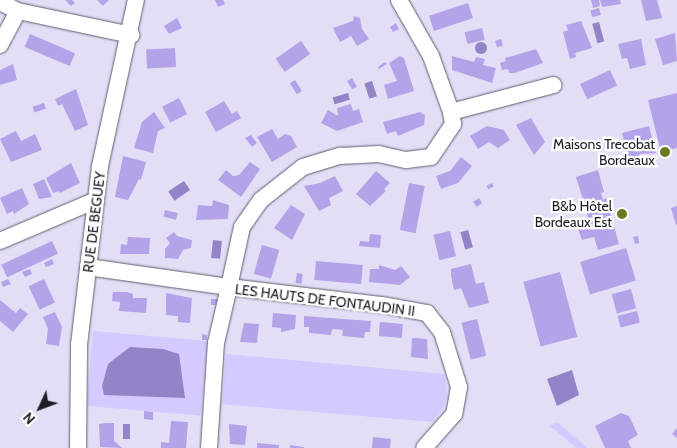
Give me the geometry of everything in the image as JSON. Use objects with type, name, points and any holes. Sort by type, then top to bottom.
[{"type":"street","name":"RUE DE BEGUEY","points":[[78,448],[79,345],[100,166],[131,35],[136,0]]},
{"type":"street","points":[[88,267],[229,287],[242,227],[261,200],[303,167],[340,156],[379,154],[406,160],[431,157],[453,124],[451,112],[431,56],[399,0]]},
{"type":"street","points":[[0,2],[18,11],[131,35]]},
{"type":"street","points":[[0,46],[18,11]]},
{"type":"street","points":[[451,112],[554,85]]},
{"type":"street","points":[[0,241],[96,200]]},
{"type":"street","name":"LES HAUTS DE FONTAUDIN II","points":[[209,448],[216,343],[229,287],[383,305],[427,313],[442,332],[459,387],[454,414],[424,448]]},
{"type":"shaded area","points":[[599,22],[604,41],[597,43],[592,24]]},
{"type":"shaded area","points":[[481,42],[487,48],[481,54],[475,48]]},
{"type":"shaded area","points":[[372,81],[377,96],[369,99],[364,83]]},
{"type":"shaded area","points":[[348,93],[350,100],[335,104],[333,97]]},
{"type":"shaded area","points":[[184,181],[190,190],[174,201],[168,192]]},
{"type":"shaded area","points":[[468,230],[473,247],[465,250],[460,232]]},
{"type":"shaded area","points":[[213,240],[222,241],[220,259],[211,258]]},
{"type":"shaded area","points":[[93,331],[208,341],[201,416],[86,406]]},
{"type":"shaded area","points":[[130,347],[163,349],[179,354],[185,398],[104,395],[102,386],[108,364]]},
{"type":"shaded area","points":[[226,354],[445,374],[447,396],[444,407],[432,422],[222,404]]},
{"type":"shaded area","points":[[572,370],[579,395],[557,406],[547,379]]},
{"type":"shaded area","points":[[558,422],[587,448],[576,448],[550,426]]},
{"type":"shaded area","points":[[123,424],[130,424],[130,439],[123,439]]},
{"type":"building","points":[[65,0],[72,0],[75,3],[71,6]]},
{"type":"building","points":[[97,0],[109,0],[103,6]]},
{"type":"building","points":[[215,0],[223,0],[225,4],[218,7]]},
{"type":"building","points":[[591,0],[599,0],[600,6],[593,8]]},
{"type":"building","points":[[600,0],[620,0],[621,4],[602,7]]},
{"type":"building","points":[[641,0],[657,0],[662,18],[646,21]]},
{"type":"building","points":[[468,3],[473,18],[434,31],[429,16]]},
{"type":"building","points":[[599,8],[601,15],[592,17],[590,10]]},
{"type":"building","points":[[354,16],[360,18],[362,29],[369,39],[357,46],[351,36],[340,42],[333,28],[353,21]]},
{"type":"building","points":[[177,18],[182,28],[169,34],[164,26]]},
{"type":"building","points":[[581,21],[592,48],[575,53],[576,57],[570,59],[563,32],[568,30],[566,25]]},
{"type":"building","points":[[396,23],[399,29],[393,32],[390,27]]},
{"type":"building","points":[[482,28],[485,40],[467,44],[465,32]]},
{"type":"building","points":[[675,33],[677,61],[663,65],[655,39]]},
{"type":"building","points":[[30,34],[75,53],[70,66],[25,47]]},
{"type":"building","points":[[501,39],[503,46],[497,47],[495,41]]},
{"type":"building","points":[[641,39],[646,65],[630,69],[627,58],[622,59],[618,44]]},
{"type":"building","points":[[301,41],[310,54],[285,72],[276,59]]},
{"type":"building","points":[[175,48],[176,67],[147,68],[146,50]]},
{"type":"building","points":[[536,49],[543,63],[515,73],[509,73],[508,69],[502,70],[500,63],[506,61],[505,58]]},
{"type":"building","points":[[400,56],[404,58],[414,91],[388,99],[384,85],[397,81],[389,63]]},
{"type":"building","points":[[452,56],[474,62],[476,57],[485,59],[483,65],[496,68],[492,83],[452,70]]},
{"type":"building","points":[[385,62],[387,64],[379,69],[378,67]]},
{"type":"building","points":[[13,64],[17,80],[0,85],[0,70]]},
{"type":"building","points":[[610,70],[617,85],[587,99],[580,84]]},
{"type":"building","points":[[352,78],[357,87],[352,89],[347,81]]},
{"type":"building","points":[[295,80],[302,91],[297,94],[290,83]]},
{"type":"building","points":[[76,89],[88,125],[75,131],[62,104],[58,106],[55,99]]},
{"type":"building","points":[[677,93],[677,148],[661,152],[648,100]]},
{"type":"building","points":[[179,98],[187,114],[170,123],[162,107]]},
{"type":"building","points":[[224,101],[232,114],[237,111],[241,118],[216,132],[205,112]]},
{"type":"building","points":[[44,103],[46,109],[34,112],[33,107]]},
{"type":"building","points":[[351,104],[353,111],[359,109],[363,122],[337,131],[321,123],[328,110],[338,116],[337,108]]},
{"type":"building","points":[[154,112],[165,128],[158,131],[153,153],[134,148],[142,122]]},
{"type":"building","points":[[420,112],[425,115],[424,125],[398,136],[396,131],[387,134],[383,122]]},
{"type":"building","points":[[531,118],[545,142],[534,155],[516,125]]},
{"type":"building","points":[[487,126],[504,130],[510,140],[498,148],[489,142],[478,149],[470,136]]},
{"type":"building","points":[[649,126],[656,153],[639,154],[640,157],[629,160],[622,133]]},
{"type":"building","points":[[272,129],[278,139],[285,134],[291,136],[297,147],[272,162],[257,137]]},
{"type":"building","points":[[16,131],[21,141],[35,134],[42,150],[11,162],[0,139]]},
{"type":"building","points":[[251,135],[257,143],[252,147],[245,138]]},
{"type":"building","points":[[123,156],[146,162],[141,180],[139,179],[128,200],[115,197]]},
{"type":"building","points":[[461,157],[472,166],[458,183],[441,189],[436,176],[450,171]]},
{"type":"building","points":[[250,162],[260,169],[241,197],[218,180],[226,170],[233,176],[239,175]]},
{"type":"building","points":[[71,163],[80,183],[60,193],[59,191],[53,193],[46,178]]},
{"type":"building","points":[[598,170],[604,192],[601,193],[603,200],[606,198],[619,244],[598,250],[594,237],[582,240],[578,229],[590,225],[586,210],[590,209],[589,204],[585,206],[576,177]]},
{"type":"building","points":[[376,171],[390,183],[384,189],[386,191],[370,206],[356,194]]},
{"type":"building","points":[[335,176],[343,191],[329,198],[331,205],[319,211],[304,186],[320,183]]},
{"type":"building","points":[[44,179],[52,197],[39,199],[33,184]]},
{"type":"building","points":[[409,183],[425,186],[416,233],[400,230]]},
{"type":"building","points":[[492,183],[494,187],[488,189],[487,186]]},
{"type":"building","points":[[22,188],[29,204],[14,214],[13,211],[7,214],[0,198]]},
{"type":"building","points":[[479,198],[482,203],[477,207],[473,202]]},
{"type":"building","points":[[213,200],[229,205],[228,219],[196,220],[198,205],[212,206]]},
{"type":"building","points":[[291,205],[305,214],[292,240],[274,228]]},
{"type":"building","points":[[677,206],[677,225],[676,225],[671,208]]},
{"type":"building","points":[[165,210],[178,213],[176,220],[163,217]]},
{"type":"building","points":[[450,231],[456,256],[439,260],[433,235]]},
{"type":"building","points":[[174,232],[177,236],[192,240],[191,248],[183,250],[178,259],[165,258],[165,249],[170,243],[166,238]]},
{"type":"building","points":[[370,234],[381,235],[380,248],[359,246],[360,241],[369,242]]},
{"type":"building","points":[[638,236],[639,243],[635,244],[633,237]]},
{"type":"building","points":[[128,237],[150,238],[149,254],[120,254],[121,244],[127,245]]},
{"type":"building","points":[[52,241],[58,254],[7,277],[1,265]]},
{"type":"building","points":[[262,245],[279,250],[271,279],[254,274]]},
{"type":"building","points":[[626,248],[636,281],[590,295],[580,262]]},
{"type":"building","points":[[52,259],[54,264],[46,267],[44,263]]},
{"type":"building","points":[[316,261],[363,265],[361,284],[314,280]]},
{"type":"building","points":[[471,264],[476,284],[484,282],[489,303],[469,308],[461,288],[454,290],[451,269]]},
{"type":"building","points":[[379,265],[395,270],[401,266],[410,277],[400,285],[369,282],[370,269],[379,269]]},
{"type":"building","points":[[30,269],[32,274],[25,277],[22,272]]},
{"type":"building","points":[[560,272],[577,337],[541,347],[523,282]]},
{"type":"building","points":[[297,273],[303,274],[301,284],[295,283]]},
{"type":"building","points":[[8,279],[11,284],[3,287],[1,282]]},
{"type":"building","points":[[44,279],[55,303],[40,310],[29,286]]},
{"type":"building","points":[[631,289],[636,308],[617,313],[612,294]]},
{"type":"building","points":[[113,292],[127,292],[133,294],[133,298],[147,298],[146,313],[119,311],[120,302],[112,301]]},
{"type":"building","points":[[166,293],[192,298],[190,323],[178,322],[178,316],[166,315]]},
{"type":"building","points":[[211,299],[218,299],[217,305],[211,305]]},
{"type":"building","points":[[0,300],[16,313],[20,308],[28,314],[13,332],[0,321]]},
{"type":"building","points":[[637,311],[640,323],[620,327],[618,316]]},
{"type":"building","points":[[55,312],[62,327],[59,346],[46,344],[48,329],[43,317]]},
{"type":"building","points":[[273,313],[296,315],[295,329],[281,332],[281,328],[272,327]]},
{"type":"building","points":[[304,316],[371,321],[370,332],[365,332],[364,338],[342,336],[343,330],[332,329],[331,335],[309,333],[309,327],[304,327]]},
{"type":"building","points":[[477,319],[486,356],[471,360],[461,323]]},
{"type":"building","points":[[380,322],[403,324],[402,338],[379,336]]},
{"type":"building","points":[[244,323],[259,324],[257,343],[240,342]]},
{"type":"building","points":[[202,334],[207,335],[207,340],[202,340]]},
{"type":"building","points":[[412,338],[427,339],[428,359],[411,357]]},
{"type":"building","points":[[144,411],[153,412],[153,420],[144,419]]},
{"type":"building","points":[[621,413],[629,416],[638,435],[628,441],[631,448],[605,448],[595,426]]},
{"type":"building","points":[[171,421],[188,422],[186,448],[161,448],[161,442],[169,443]]},
{"type":"building","points":[[114,423],[114,441],[122,448],[100,447],[99,424]]},
{"type":"building","points":[[229,424],[247,426],[245,445],[230,444]]},
{"type":"building","points":[[677,428],[677,438],[672,434]]},
{"type":"building","points":[[373,437],[391,439],[390,448],[372,448]]},
{"type":"building","points":[[257,443],[279,445],[279,448],[257,448]]},
{"type":"building","points":[[290,445],[304,447],[304,448],[290,448]]},
{"type":"place","name":"Maisons Trecobat Bordeaux","points":[[665,152]]},
{"type":"place","name":"B&b Hôtel Bordeaux Est","points":[[622,214]]}]
